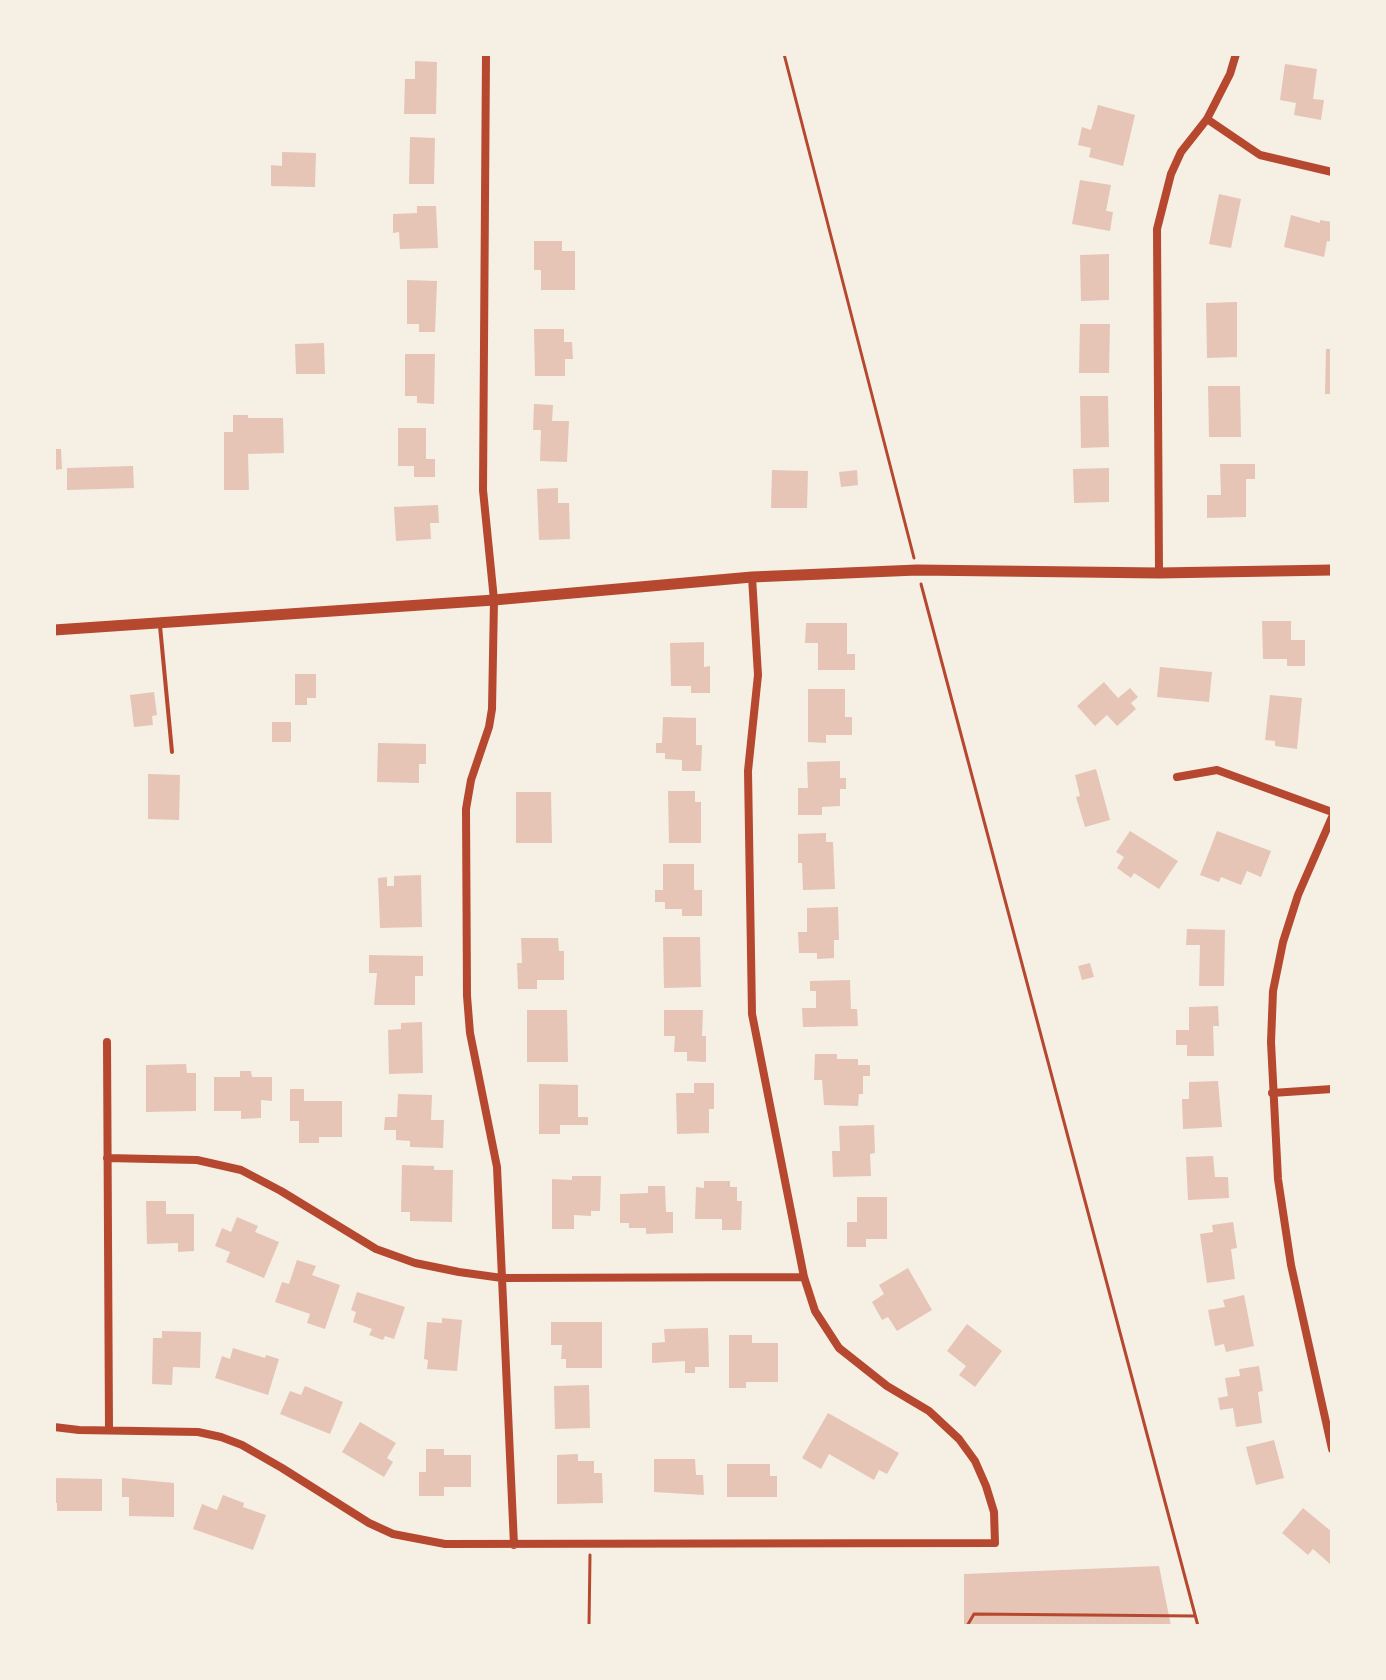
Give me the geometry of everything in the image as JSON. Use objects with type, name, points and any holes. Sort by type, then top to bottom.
[{"type":"street","points":[[486,54],[483,490],[494,600],[492,709],[471,780],[466,809],[467,996],[470,1033],[497,1167],[514,1545]]},
{"type":"street","points":[[1159,573],[1157,229],[1171,174],[1181,152],[1207,119],[1230,74],[1236,54]]},
{"type":"street","points":[[1207,119],[1260,155],[1332,172]]},
{"type":"street","points":[[54,630],[494,600],[752,577],[917,570],[1159,573],[1332,570]]},
{"type":"street","points":[[54,1427],[64,1430],[198,1432],[221,1437],[242,1445],[369,1523],[393,1534],[445,1544],[995,1543],[994,1512],[986,1486],[967,1450],[945,1424],[874,1377],[839,1348],[815,1311],[804,1277],[752,1014],[748,771],[758,675],[752,577]]},
{"type":"street","points":[[1177,777],[1217,770],[1332,814],[1298,895],[1283,942],[1273,991],[1272,1093],[1278,1179],[1291,1265],[1332,1449]]},
{"type":"street","points":[[107,1042],[109,1430]]},
{"type":"street","points":[[1272,1093],[1332,1089]]},
{"type":"street","points":[[107,1158],[197,1160],[219,1164],[262,1180],[376,1249],[415,1263],[502,1278],[804,1277]]},
{"type":"lane","points":[[159,624],[172,752]]},
{"type":"path","points":[[784,54],[917,570],[1198,1626]]},
{"type":"path","points":[[589,1626],[590,1543]]},
{"type":"path","points":[[967,1626],[974,1614],[1196,1616]]},
{"type":"building","points":[[415,61],[437,62],[436,114],[404,114],[405,79],[415,79]]},
{"type":"building","points":[[1285,64],[1317,69],[1313,99],[1324,100],[1321,120],[1294,115],[1296,103],[1280,100]]},
{"type":"building","points":[[1098,105],[1135,115],[1123,166],[1089,157],[1091,148],[1078,145],[1082,127],[1091,130]]},
{"type":"building","points":[[410,137],[435,138],[434,184],[409,184]]},
{"type":"building","points":[[282,152],[316,153],[315,187],[271,186],[271,165],[282,166]]},
{"type":"building","points":[[1080,180],[1111,185],[1106,211],[1113,212],[1110,231],[1072,224]]},
{"type":"building","points":[[1219,194],[1241,199],[1231,248],[1209,244]]},
{"type":"building","points":[[417,206],[436,206],[438,248],[400,249],[399,232],[393,233],[393,214],[417,213]]},
{"type":"building","points":[[1291,215],[1320,223],[1320,220],[1332,222],[1332,242],[1327,241],[1324,257],[1284,247]]},
{"type":"building","points":[[534,241],[562,241],[562,251],[575,251],[575,290],[541,290],[541,270],[534,270]]},
{"type":"building","points":[[1109,254],[1109,300],[1081,301],[1080,255]]},
{"type":"building","points":[[407,280],[437,281],[435,332],[419,332],[419,324],[407,324]]},
{"type":"building","points":[[1237,302],[1237,357],[1207,358],[1206,303]]},
{"type":"building","points":[[1080,324],[1110,324],[1109,373],[1079,373]]},
{"type":"building","points":[[534,329],[564,329],[564,342],[572,342],[573,359],[565,359],[565,376],[535,376]]},
{"type":"building","points":[[324,343],[325,374],[296,374],[295,344]]},
{"type":"building","points":[[1326,349],[1332,349],[1332,394],[1325,394]]},
{"type":"building","points":[[405,354],[435,354],[434,404],[417,403],[417,396],[405,396]]},
{"type":"building","points":[[1208,386],[1240,386],[1241,437],[1209,437]]},
{"type":"building","points":[[1080,396],[1108,396],[1109,447],[1081,448]]},
{"type":"building","points":[[534,404],[553,405],[552,421],[569,421],[567,462],[540,461],[541,430],[533,430]]},
{"type":"building","points":[[233,415],[283,418],[284,453],[248,454],[249,490],[224,490],[224,432],[233,432]]},
{"type":"building","points":[[398,428],[426,428],[426,459],[435,459],[435,477],[414,477],[414,466],[398,466]]},
{"type":"building","points":[[54,449],[61,449],[62,469],[54,470]]},
{"type":"building","points":[[1220,464],[1255,464],[1255,479],[1246,479],[1246,517],[1207,518],[1207,495],[1221,495]]},
{"type":"building","points":[[133,466],[134,488],[67,490],[67,468]]},
{"type":"building","points":[[1109,468],[1109,502],[1074,503],[1073,469]]},
{"type":"building","points":[[772,470],[808,471],[807,508],[771,508]]},
{"type":"building","points":[[857,470],[858,485],[841,487],[839,472]]},
{"type":"building","points":[[558,488],[558,503],[569,503],[570,539],[539,540],[537,489]]},
{"type":"building","points":[[438,505],[439,523],[430,523],[431,539],[396,541],[394,507]]},
{"type":"building","points":[[1262,621],[1291,621],[1291,640],[1305,640],[1305,666],[1287,666],[1287,659],[1263,659]]},
{"type":"building","points":[[806,623],[847,623],[847,654],[855,654],[855,670],[818,670],[818,643],[805,643]]},
{"type":"building","points":[[704,642],[704,667],[710,666],[710,693],[691,693],[691,686],[671,686],[670,643]]},
{"type":"building","points":[[1160,667],[1212,672],[1209,702],[1157,697]]},
{"type":"building","points":[[295,674],[316,674],[316,698],[307,698],[307,705],[295,705]]},
{"type":"building","points":[[1104,682],[1118,698],[1130,688],[1138,697],[1131,703],[1136,709],[1117,726],[1107,715],[1095,726],[1077,706]]},
{"type":"building","points":[[808,689],[845,689],[845,717],[852,717],[852,735],[826,735],[826,743],[808,742]]},
{"type":"building","points":[[154,692],[157,715],[152,716],[153,725],[134,727],[130,695]]},
{"type":"building","points":[[1270,695],[1302,698],[1297,749],[1275,746],[1275,741],[1265,740]]},
{"type":"building","points":[[663,717],[696,718],[696,745],[702,745],[701,771],[682,771],[682,760],[665,759],[665,753],[656,753],[656,743],[662,743]]},
{"type":"building","points":[[272,722],[291,722],[291,742],[272,742]]},
{"type":"building","points":[[378,743],[426,744],[426,764],[419,764],[419,783],[377,782]]},
{"type":"building","points":[[840,761],[840,778],[846,778],[846,789],[840,789],[840,806],[822,807],[822,815],[798,815],[798,788],[808,788],[807,762]]},
{"type":"building","points":[[1096,769],[1110,820],[1085,827],[1076,797],[1080,796],[1075,775]]},
{"type":"building","points":[[148,774],[180,775],[179,820],[148,819]]},
{"type":"building","points":[[668,791],[695,791],[695,802],[701,802],[701,843],[669,843]]},
{"type":"building","points":[[516,792],[551,792],[552,843],[516,843]]},
{"type":"building","points":[[1130,831],[1178,861],[1159,889],[1134,873],[1131,878],[1117,868],[1124,857],[1116,852]]},
{"type":"building","points":[[1217,831],[1271,851],[1261,877],[1247,871],[1241,885],[1221,877],[1219,882],[1200,875]]},
{"type":"building","points":[[826,833],[826,842],[833,842],[835,889],[803,890],[802,863],[798,863],[798,834]]},
{"type":"building","points":[[663,864],[694,864],[694,890],[702,890],[702,916],[682,916],[682,909],[665,909],[665,902],[655,902],[655,890],[663,890]]},
{"type":"building","points":[[421,875],[422,927],[380,928],[378,878],[387,877],[387,886],[394,886],[394,876]]},
{"type":"building","points":[[838,907],[839,940],[834,940],[834,958],[817,959],[817,953],[799,953],[798,932],[807,932],[807,908]]},
{"type":"building","points":[[1187,929],[1225,930],[1224,986],[1199,986],[1200,945],[1186,945]]},
{"type":"building","points":[[663,937],[700,937],[701,987],[664,988]]},
{"type":"building","points":[[521,938],[558,938],[559,951],[564,951],[564,980],[537,980],[537,989],[518,989],[517,963],[522,963]]},
{"type":"building","points":[[369,955],[423,956],[423,976],[415,976],[415,1005],[374,1005],[377,973],[369,973]]},
{"type":"building","points":[[1090,963],[1094,977],[1082,980],[1078,966]]},
{"type":"building","points":[[850,980],[851,1009],[857,1009],[858,1026],[803,1027],[802,1008],[816,1008],[816,991],[810,991],[810,981]]},
{"type":"building","points":[[1218,1006],[1219,1026],[1213,1026],[1214,1056],[1187,1056],[1187,1045],[1176,1045],[1176,1030],[1189,1030],[1189,1007]]},
{"type":"building","points":[[527,1010],[567,1010],[568,1062],[527,1062]]},
{"type":"building","points":[[664,1010],[703,1010],[702,1036],[706,1036],[706,1062],[687,1061],[687,1052],[674,1052],[675,1036],[664,1036]]},
{"type":"building","points":[[422,1022],[423,1073],[389,1074],[388,1030],[401,1029],[401,1023]]},
{"type":"building","points":[[815,1054],[837,1054],[837,1059],[858,1059],[858,1065],[870,1065],[870,1076],[863,1076],[863,1094],[859,1094],[858,1106],[824,1105],[822,1080],[814,1080]]},
{"type":"building","points":[[186,1064],[187,1073],[196,1073],[196,1111],[146,1112],[146,1065]]},
{"type":"building","points":[[240,1071],[251,1071],[252,1077],[272,1077],[272,1101],[261,1100],[261,1118],[241,1119],[241,1111],[214,1111],[214,1077],[240,1077]]},
{"type":"building","points":[[1218,1081],[1222,1127],[1183,1129],[1182,1099],[1189,1099],[1189,1082]]},
{"type":"building","points":[[694,1083],[714,1083],[714,1109],[709,1109],[709,1133],[677,1134],[676,1093],[694,1093]]},
{"type":"building","points":[[539,1084],[578,1085],[578,1117],[588,1117],[588,1125],[560,1125],[560,1134],[539,1134]]},
{"type":"building","points":[[290,1089],[304,1089],[304,1101],[342,1101],[342,1137],[319,1137],[319,1143],[299,1143],[299,1121],[290,1121]]},
{"type":"building","points":[[398,1094],[432,1095],[431,1120],[444,1120],[443,1148],[410,1147],[410,1141],[396,1140],[396,1130],[384,1130],[385,1117],[397,1117]]},
{"type":"building","points":[[874,1125],[875,1153],[870,1154],[871,1176],[833,1177],[832,1151],[840,1151],[839,1126]]},
{"type":"building","points":[[1213,1156],[1215,1177],[1228,1177],[1229,1198],[1188,1200],[1186,1157]]},
{"type":"building","points":[[402,1165],[453,1170],[452,1222],[410,1221],[410,1212],[401,1212]]},
{"type":"building","points":[[572,1176],[601,1176],[600,1211],[591,1211],[591,1216],[574,1215],[574,1229],[552,1229],[552,1179],[572,1180]]},
{"type":"building","points":[[704,1181],[730,1181],[730,1187],[737,1187],[737,1201],[742,1201],[741,1230],[722,1230],[722,1219],[695,1219],[696,1187],[704,1188]]},
{"type":"building","points":[[648,1186],[665,1186],[666,1212],[673,1212],[673,1233],[646,1234],[646,1228],[629,1228],[629,1223],[620,1223],[620,1194],[648,1193]]},
{"type":"building","points":[[857,1197],[887,1197],[887,1239],[866,1239],[866,1247],[847,1247],[847,1222],[857,1222]]},
{"type":"building","points":[[146,1201],[166,1201],[166,1214],[194,1214],[194,1251],[178,1252],[178,1243],[147,1244]]},
{"type":"building","points":[[237,1217],[258,1226],[255,1232],[279,1242],[264,1278],[226,1262],[230,1252],[215,1246],[222,1228],[231,1232]]},
{"type":"building","points":[[1233,1222],[1237,1248],[1231,1249],[1235,1279],[1207,1283],[1200,1234],[1213,1232],[1212,1225]]},
{"type":"building","points":[[297,1260],[316,1266],[312,1275],[340,1285],[325,1329],[307,1323],[310,1314],[275,1302],[282,1282],[289,1284]]},
{"type":"building","points":[[908,1268],[932,1310],[897,1331],[888,1317],[882,1320],[872,1302],[884,1294],[879,1285]]},
{"type":"building","points":[[357,1292],[405,1307],[394,1339],[385,1336],[383,1340],[369,1335],[372,1329],[353,1322],[356,1312],[351,1310]]},
{"type":"building","points":[[1244,1295],[1254,1346],[1226,1352],[1224,1344],[1215,1346],[1208,1310],[1225,1307],[1223,1300]]},
{"type":"building","points":[[442,1318],[462,1320],[457,1371],[427,1369],[428,1360],[424,1359],[427,1322],[442,1323]]},
{"type":"building","points":[[551,1322],[602,1322],[602,1368],[566,1368],[566,1359],[561,1359],[562,1345],[551,1345]]},
{"type":"building","points":[[967,1324],[1002,1351],[975,1387],[959,1375],[966,1366],[947,1351]]},
{"type":"building","points":[[708,1328],[709,1367],[695,1367],[695,1373],[685,1373],[685,1361],[652,1363],[652,1343],[665,1342],[664,1329]]},
{"type":"building","points":[[162,1331],[201,1332],[200,1368],[173,1367],[172,1385],[152,1384],[153,1338],[162,1338]]},
{"type":"building","points":[[729,1335],[752,1335],[752,1343],[778,1343],[778,1382],[746,1382],[746,1388],[729,1388]]},
{"type":"building","points":[[233,1348],[279,1359],[268,1395],[215,1378],[222,1356],[230,1359]]},
{"type":"building","points":[[1259,1366],[1263,1391],[1258,1392],[1262,1423],[1236,1427],[1233,1408],[1220,1410],[1218,1398],[1228,1396],[1225,1378],[1240,1376],[1239,1369]]},
{"type":"building","points":[[589,1385],[590,1428],[555,1429],[554,1386]]},
{"type":"building","points":[[305,1386],[343,1402],[330,1434],[280,1414],[290,1391],[301,1395]]},
{"type":"building","points":[[828,1413],[899,1453],[887,1474],[879,1470],[874,1480],[829,1454],[821,1469],[802,1458]]},
{"type":"building","points":[[360,1422],[396,1443],[387,1458],[393,1462],[384,1477],[342,1452]]},
{"type":"building","points":[[1274,1440],[1284,1478],[1256,1485],[1246,1447]]},
{"type":"building","points":[[426,1449],[444,1449],[444,1455],[471,1455],[471,1487],[444,1487],[444,1496],[419,1496],[419,1472],[426,1472]]},
{"type":"building","points":[[578,1454],[578,1461],[594,1461],[594,1473],[602,1473],[603,1503],[557,1504],[557,1455]]},
{"type":"building","points":[[654,1459],[695,1459],[696,1475],[703,1475],[704,1495],[654,1492]]},
{"type":"building","points":[[727,1464],[770,1464],[770,1476],[777,1476],[777,1497],[727,1497]]},
{"type":"building","points":[[54,1478],[102,1479],[102,1511],[57,1511]]},
{"type":"building","points":[[122,1478],[174,1483],[174,1517],[129,1516],[129,1497],[122,1497]]},
{"type":"building","points":[[223,1495],[244,1503],[243,1507],[266,1515],[253,1550],[193,1529],[202,1504],[217,1510]]},
{"type":"building","points":[[1303,1508],[1332,1532],[1330,1564],[1313,1549],[1308,1555],[1282,1533]]},
{"type":"building","points":[[1159,1566],[1171,1626],[964,1626],[964,1574]]}]
